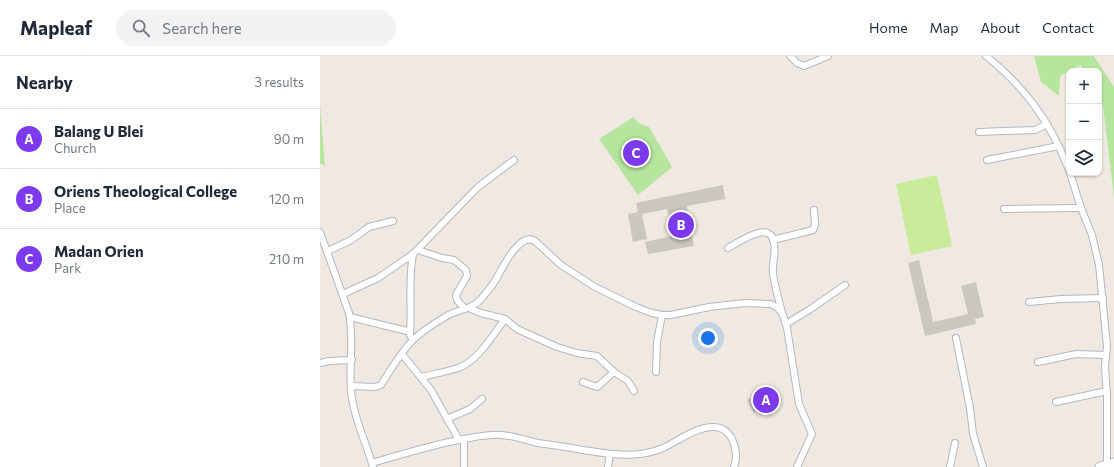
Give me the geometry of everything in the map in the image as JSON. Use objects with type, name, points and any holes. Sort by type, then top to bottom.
[{"type":"street","points":[[790,56],[797,63],[804,66],[828,56]]},
{"type":"street","points":[[986,56],[1031,99],[1047,124],[1066,163]]},
{"type":"street","points":[[979,132],[1035,130],[1047,124]]},
{"type":"street","points":[[987,160],[1059,146]]},
{"type":"street","points":[[343,294],[378,278],[415,252],[478,187],[514,160]]},
{"type":"street","points":[[1071,176],[1081,208],[1092,235],[1099,265],[1107,346],[1105,366],[1107,391],[1107,465]]},
{"type":"street","points":[[1004,209],[1081,208]]},
{"type":"street","points":[[773,240],[813,230],[815,225],[814,210]]},
{"type":"street","points":[[328,251],[351,240],[369,227],[393,221]]},
{"type":"street","points":[[320,232],[328,251],[350,317],[352,327],[351,386],[354,407],[370,454],[372,465],[438,444],[488,435],[503,435],[538,443],[610,454],[633,454],[649,452],[662,448],[692,433],[705,428],[714,427],[722,429],[731,437],[735,451],[734,467]]},
{"type":"street","points":[[728,248],[746,237],[759,233],[769,234],[775,244],[773,273],[786,324],[799,404],[812,434],[797,467]]},
{"type":"street","points":[[351,386],[378,387],[412,341],[445,317],[474,306],[481,300],[496,280],[508,258],[526,240],[530,239],[535,241],[562,265],[595,287],[636,307],[662,315],[671,315],[717,306],[762,303],[771,304],[778,308],[783,315]]},
{"type":"street","points":[[415,252],[454,260],[466,270],[466,276],[456,295],[457,300],[467,309],[505,319],[517,329],[557,347],[577,353],[597,356],[614,372],[628,381],[634,391]]},
{"type":"street","points":[[412,341],[410,334],[412,307],[410,272],[415,252]]},
{"type":"street","points":[[786,324],[845,285]]},
{"type":"street","points":[[1029,302],[1061,299],[1102,298]]},
{"type":"street","points":[[656,372],[658,332],[662,315]]},
{"type":"street","points":[[350,317],[407,331],[410,334]]},
{"type":"street","points":[[421,377],[458,368],[468,363],[476,357],[505,319]]},
{"type":"street","points":[[956,338],[970,408],[973,434],[983,467]]},
{"type":"street","points":[[402,354],[421,377],[462,440],[464,467]]},
{"type":"street","points":[[1038,362],[1076,354],[1106,355]]},
{"type":"street","points":[[320,363],[352,360]]},
{"type":"street","points":[[583,382],[598,387],[614,372]]},
{"type":"street","points":[[1056,402],[1107,391]]},
{"type":"street","points":[[447,419],[470,409],[482,399]]},
{"type":"street","points":[[950,467],[955,443]]},
{"type":"street","points":[[608,467],[610,454]]},
{"type":"green space","points":[[1034,56],[1094,56],[1102,68],[1082,68],[1081,65],[1075,68],[1066,68],[1066,73],[1060,76],[1059,96],[1041,82]]},
{"type":"green space","points":[[1102,68],[1114,87],[1114,197],[1103,106]]},
{"type":"green space","points":[[320,105],[325,166],[320,163]]},
{"type":"green space","points":[[634,117],[638,123],[649,127],[672,167],[638,195],[599,139]]},
{"type":"green space","points":[[937,175],[952,246],[911,255],[896,184]]},
{"type":"building","points":[[723,185],[725,199],[687,206],[694,246],[648,254],[645,242],[673,236],[667,209],[642,214],[647,239],[633,242],[628,214],[638,212],[636,203]]},
{"type":"building","points":[[919,260],[933,322],[968,314],[961,286],[976,282],[984,317],[975,319],[976,324],[925,336],[908,263]]},
{"type":"building","points":[[771,388],[777,400],[754,413],[747,400]]},
{"type":"place","name":"Madan Orien","points":[[636,153]]},
{"type":"place","name":"Oriens Theological College","points":[[681,225]]},
{"type":"place","name":"Balang U Blei","points":[[766,400]]}]
